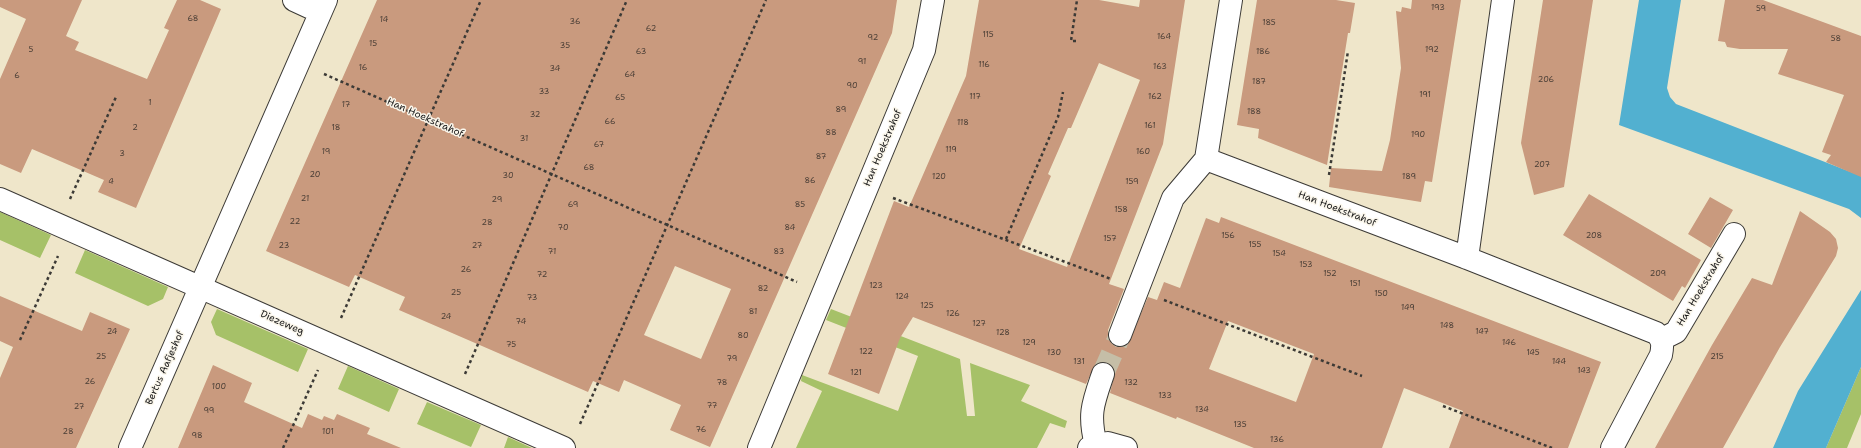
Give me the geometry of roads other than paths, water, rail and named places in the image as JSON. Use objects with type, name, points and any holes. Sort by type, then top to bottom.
[{"type":"street","points":[[201,287],[323,6],[294,0]]},
{"type":"street","name":"Han Hoekstrahof","points":[[759,448],[924,50],[933,0]]},
{"type":"street","points":[[1120,335],[1139,290],[1173,198],[1206,159],[1231,0]]},
{"type":"street","points":[[1467,258],[1503,0]]},
{"type":"street","name":"Han Hoekstrahof","points":[[1206,159],[1467,258],[1656,333],[1662,339],[1676,332],[1734,234]]},
{"type":"street","name":"Diezeweg","points":[[0,199],[564,448]]},
{"type":"street","name":"Bertus Aafjeshof","points":[[130,448],[201,287]]},
{"type":"street","points":[[1612,448],[1662,355],[1662,339]]},
{"type":"street","points":[[1103,374],[1092,405],[1092,447],[1108,444],[1126,448]]},
{"type":"water","points":[[1639,0],[1681,0],[1667,88],[1670,97],[1676,104],[1861,176],[1861,218],[1849,209],[1619,125]]},
{"type":"water","points":[[1861,290],[1861,367],[1826,448],[1773,448],[1798,391]]},
{"type":"tunnel","points":[[1103,374],[1120,335]]}]
